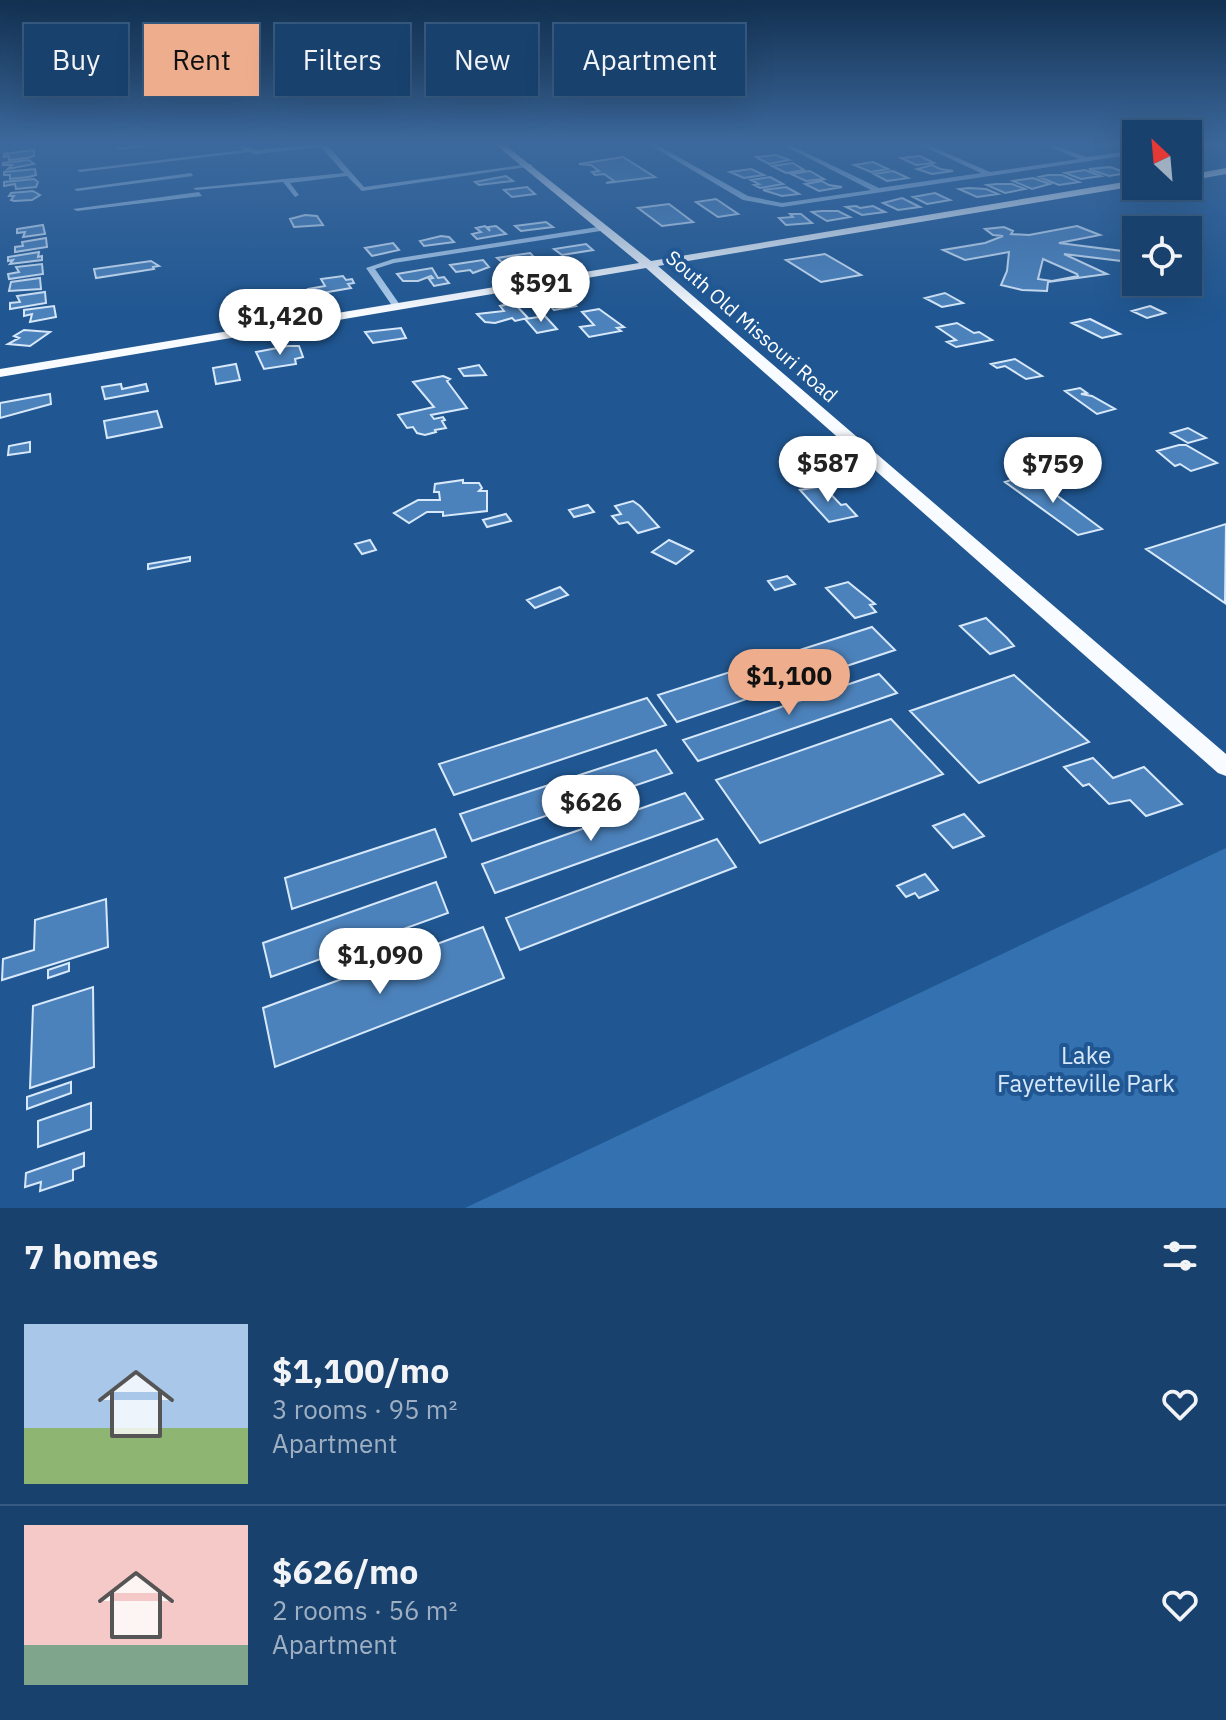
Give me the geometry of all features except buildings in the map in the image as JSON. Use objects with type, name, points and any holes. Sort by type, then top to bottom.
[{"type":"main road","name":"South Old Missouri Road","points":[[571,200],[1226,767]]},
{"type":"main road","points":[[0,373],[1030,200]]},
{"type":"street","points":[[77,209],[152,200]]},
{"type":"street","points":[[754,200],[796,204],[819,200]]},
{"type":"street","points":[[396,305],[370,268],[393,261],[604,228]]},
{"type":"green space","name":"Lake Fayetteville Park","points":[[1226,848],[1226,1208],[465,1208]]}]
